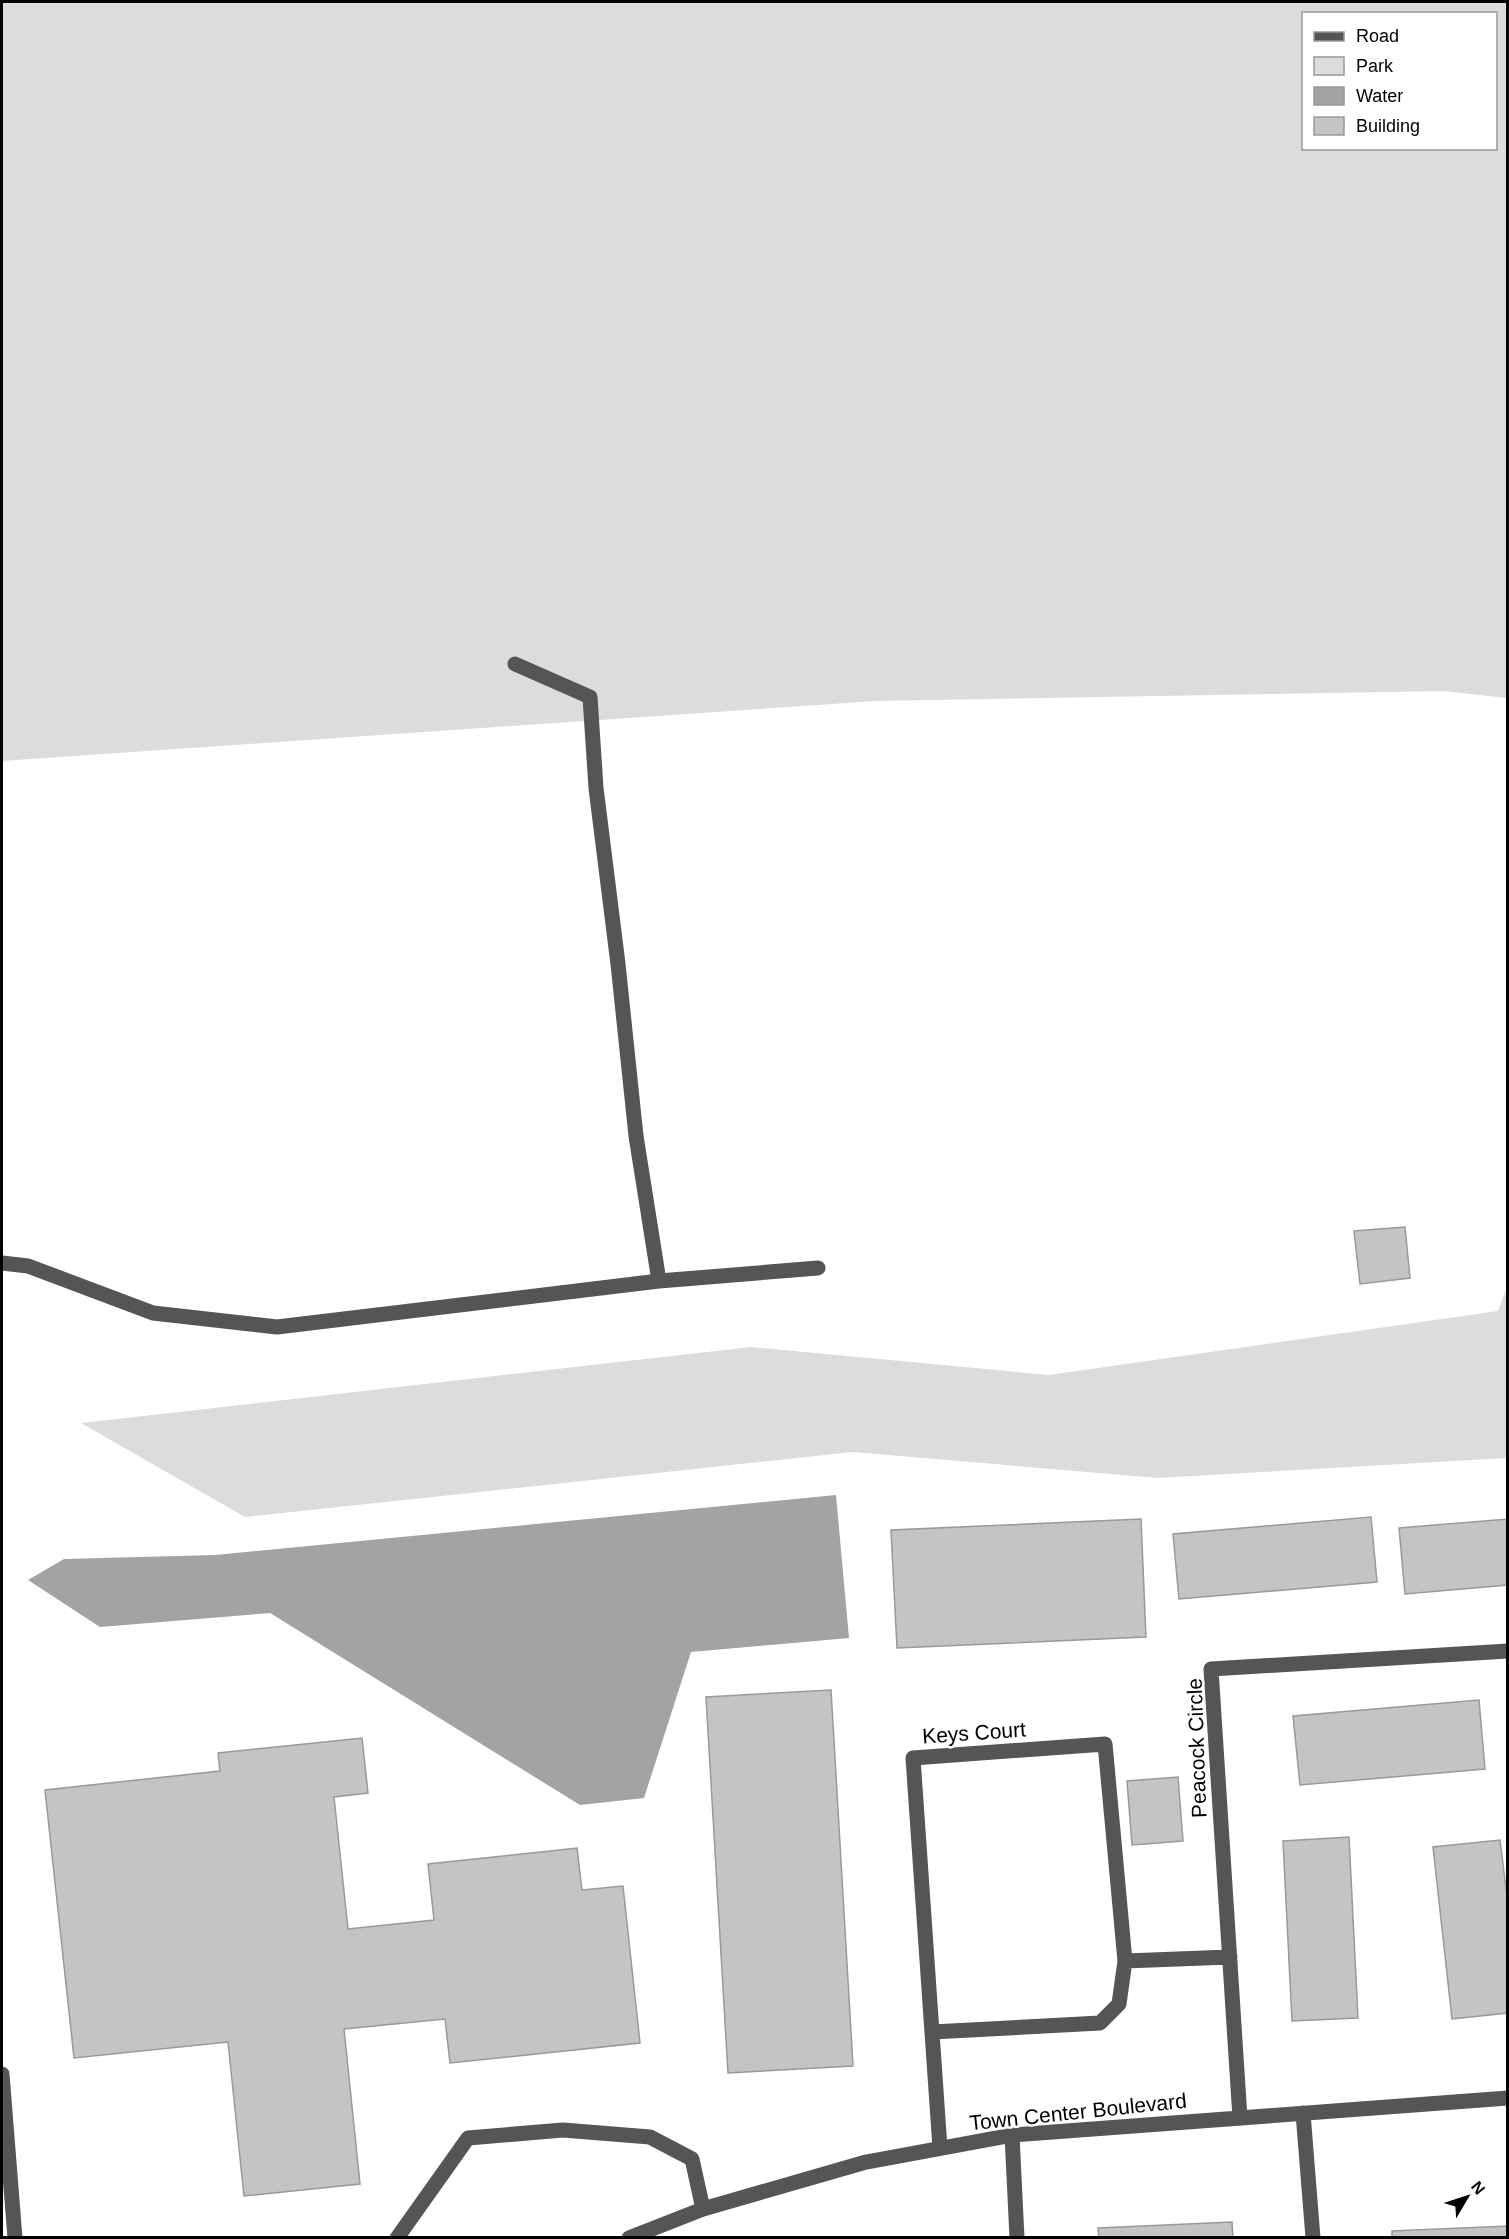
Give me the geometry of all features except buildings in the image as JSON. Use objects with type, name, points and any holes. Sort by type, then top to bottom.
[{"type":"street","points":[[515,664],[590,697],[596,788],[636,1136],[659,1281]]},
{"type":"street","points":[[2,1263],[28,1266],[153,1313],[277,1327],[659,1281],[818,1268]]},
{"type":"street","name":"Peacock Circle","points":[[1240,2118],[1211,1669],[1508,1651]]},
{"type":"street","name":"Keys Court","points":[[940,2148],[913,1758],[1105,1744],[1125,1962]]},
{"type":"street","points":[[932,2032],[1100,2023],[1119,2004],[1125,1962],[1230,1957]]},
{"type":"street","points":[[2,2074],[15,2238]]},
{"type":"street","name":"Town Center Boulevard","points":[[629,2238],[703,2209],[866,2162],[1012,2135],[1508,2098]]},
{"type":"street","points":[[1304,2113],[1313,2238]]},
{"type":"street","points":[[397,2238],[468,2138],[563,2130],[650,2137],[692,2159],[703,2209]]},
{"type":"street","points":[[1012,2135],[1017,2238]]},
{"type":"green space","points":[[2,2],[1507,2],[1507,698],[1444,691],[875,701],[2,761]]},
{"type":"green space","points":[[1507,1287],[1507,1458],[1158,1478],[853,1452],[245,1517],[81,1423],[751,1347],[1049,1375],[1498,1311]]},
{"type":"water","points":[[836,1495],[849,1638],[691,1652],[644,1798],[580,1805],[270,1613],[100,1627],[28,1580],[64,1559],[215,1555]]}]
